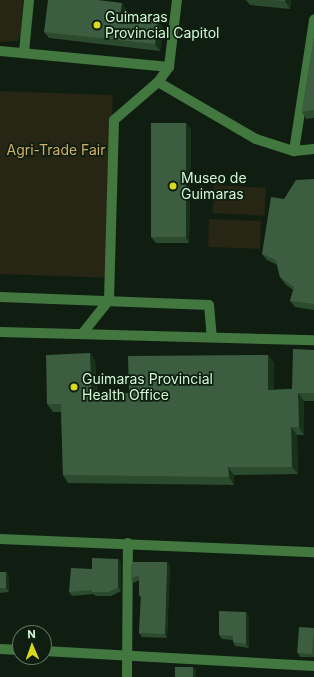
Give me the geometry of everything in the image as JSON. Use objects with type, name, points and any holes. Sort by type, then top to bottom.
[{"type":"street","points":[[24,52],[29,0]]},
{"type":"street","points":[[82,334],[109,300],[114,120],[158,82],[169,67],[177,0]]},
{"type":"street","points":[[294,151],[314,20]]},
{"type":"street","points":[[0,51],[24,52],[169,67]]},
{"type":"street","points":[[158,82],[256,139],[294,151],[314,149]]},
{"type":"street","points":[[0,306],[4,297],[209,305],[212,337]]},
{"type":"street","points":[[0,332],[314,340]]},
{"type":"street","points":[[0,539],[128,543],[314,552]]},
{"type":"street","points":[[127,677],[128,543]]},
{"type":"street","points":[[0,649],[12,650]]},
{"type":"street","points":[[52,651],[314,666]]},
{"type":"green space","points":[[0,0],[23,0],[21,35],[18,41],[0,42]]},
{"type":"green space","name":"Agri-Trade Fair","points":[[0,91],[113,95],[107,278],[0,274]]},
{"type":"green space","points":[[214,185],[266,188],[264,216],[213,213]]},
{"type":"green space","points":[[209,219],[261,221],[260,249],[208,247]]},
{"type":"building","name":"Guimaras Provincial Capitol","points":[[48,0],[98,0],[122,3],[120,16],[158,20],[155,44],[44,32]]},
{"type":"building","points":[[314,38],[314,110],[302,112]]},
{"type":"building","name":"Museo de Guimaras","points":[[151,123],[186,123],[186,237],[151,237]]},
{"type":"building","points":[[314,179],[314,304],[290,301],[294,287],[280,277],[276,260],[262,254],[271,197],[284,199],[296,180]]},
{"type":"building","points":[[293,349],[314,350],[314,393],[298,393],[299,427],[291,427],[292,467],[228,467],[229,477],[63,475],[61,404],[47,404],[46,355],[90,353],[91,393],[129,393],[128,356],[268,355],[268,390],[292,389]]},
{"type":"building","points":[[92,558],[118,559],[118,587],[109,592],[92,592],[92,590],[69,592],[71,568],[92,569]]},
{"type":"building","points":[[132,562],[167,562],[165,634],[139,633],[141,595],[139,595],[139,575],[131,579]]},
{"type":"building","points":[[0,572],[6,572],[6,588],[0,588]]},
{"type":"building","points":[[219,611],[246,612],[246,644],[233,642],[233,636],[219,635]]},
{"type":"building","points":[[299,627],[314,628],[312,654],[297,653]]},
{"type":"building","points":[[175,667],[193,667],[193,677],[175,677]]},
{"type":"place","name":"Guimaras Provincial Capitol","points":[[97,25]]},
{"type":"place","name":"Museo de Guimaras","points":[[173,186]]},
{"type":"place","name":"Guimaras Provincial Health Office","points":[[74,387]]}]
